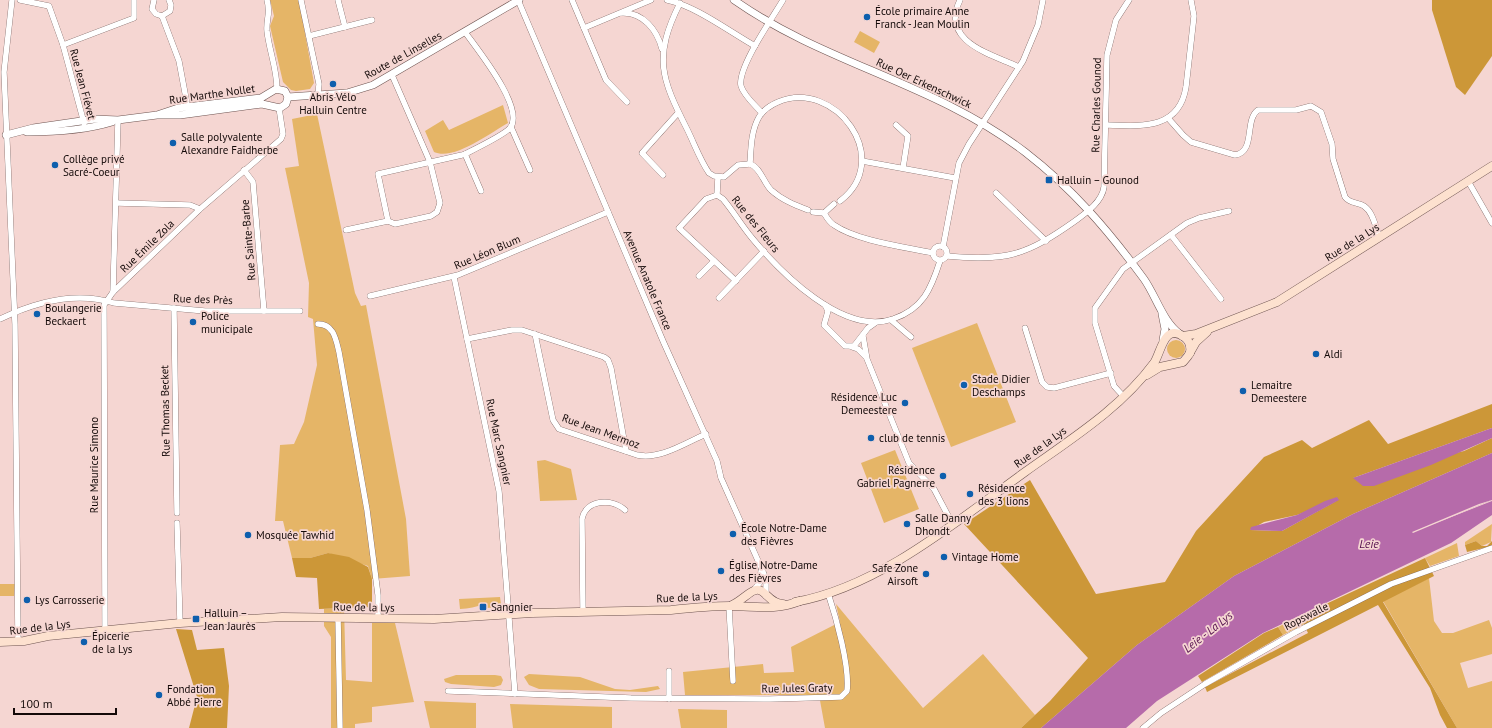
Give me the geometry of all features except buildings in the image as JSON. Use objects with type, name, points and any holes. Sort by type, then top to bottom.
[{"type":"main road","name":"Rue de la Lys","points":[[1181,335],[1192,335],[1277,302],[1492,166]]},
{"type":"main road","name":"Rue de la Lys","points":[[1190,353],[1199,339],[1217,325]]},
{"type":"main road","points":[[1171,335],[1181,335],[1190,344],[1190,353],[1184,361],[1175,364],[1164,359],[1162,344],[1171,335]]},
{"type":"main road","name":"Rue de la Lys","points":[[0,642],[18,642],[48,636],[180,623],[282,617],[434,619],[509,614],[667,610],[729,606],[757,608],[784,607],[828,593],[866,578],[953,525],[1107,413],[1124,397],[1155,361],[1162,344]]},
{"type":"main road","name":"Rue de la Lys","points":[[1139,380],[1160,367],[1175,364]]},
{"type":"main road","points":[[761,590],[766,596],[765,603],[757,608],[749,602],[752,592],[761,590]]},
{"type":"main road","name":"Rue de la Lys","points":[[729,606],[742,600],[752,592]]},
{"type":"main road","name":"Rue de la Lys","points":[[766,596],[778,603],[800,601]]},
{"type":"street","points":[[12,0],[2,64],[3,135],[14,313],[18,642]]},
{"type":"street","name":"Rue Jean Fiévet","points":[[20,0],[49,6],[63,45],[84,124]]},
{"type":"street","name":"Rue Jean Fiévet","points":[[63,45],[134,18],[134,0]]},
{"type":"street","points":[[154,0],[152,10],[156,14],[162,16]]},
{"type":"street","points":[[162,16],[170,11],[171,5],[169,0]]},
{"type":"street","points":[[266,0],[270,14],[267,29],[277,75],[277,89]]},
{"type":"street","points":[[301,0],[319,84],[318,95]]},
{"type":"street","points":[[338,0],[345,28]]},
{"type":"street","name":"Route de Linselles","points":[[288,98],[354,92],[373,85],[392,76],[518,0]]},
{"type":"street","name":"Avenue Anatole France","points":[[518,0],[608,212],[706,434],[722,478],[766,583],[766,596]]},
{"type":"street","points":[[572,0],[606,80],[627,102]]},
{"type":"street","points":[[584,28],[651,0]]},
{"type":"street","points":[[667,0],[680,3],[755,46]]},
{"type":"street","name":"Rue Oer Erkenschwick","points":[[734,0],[769,23],[819,49],[936,98],[983,123],[1043,166],[1089,210],[1106,229],[1152,290],[1174,330],[1181,335]]},
{"type":"street","points":[[762,113],[745,94],[741,84],[742,72],[755,46],[783,0]]},
{"type":"street","points":[[960,0],[955,21],[962,37],[972,45],[1019,68]]},
{"type":"street","points":[[933,252],[934,257],[940,261],[947,256],[946,250],[943,247],[955,178],[961,157],[1019,68],[1038,25],[1043,0]]},
{"type":"street","name":"Rue Charles Gounod","points":[[947,256],[977,259],[1000,258],[1025,251],[1046,241],[1089,210],[1100,199],[1104,190],[1106,65],[1108,46],[1116,20],[1130,0]]},
{"type":"street","points":[[1106,125],[1150,126],[1168,118],[1179,106],[1186,90],[1194,16],[1191,0]]},
{"type":"street","points":[[662,54],[666,32],[680,3]]},
{"type":"street","points":[[620,13],[633,14],[643,19],[657,36],[662,54],[666,84],[678,113],[707,170],[718,177],[727,176],[738,165],[750,164],[755,167],[771,190],[788,202],[811,211],[824,213],[834,226],[879,241],[933,252]]},
{"type":"street","points":[[162,16],[179,61],[188,110]]},
{"type":"street","points":[[309,36],[372,20]]},
{"type":"street","points":[[465,32],[508,97],[514,117],[511,127],[530,170]]},
{"type":"street","points":[[346,230],[388,221],[397,224],[429,217],[437,212],[440,200],[430,162],[392,76]]},
{"type":"street","points":[[277,89],[284,91],[288,98],[286,104],[275,107],[269,100],[270,93],[277,89]]},
{"type":"street","name":"Rue Marthe Nollet","points":[[3,135],[188,110],[258,98],[270,93]]},
{"type":"street","points":[[750,164],[754,129],[762,113],[772,105],[793,98],[807,98],[820,102],[838,113],[854,130],[859,142],[862,161],[860,175],[854,187],[840,200]]},
{"type":"street","name":"Rue Marthe Nollet","points":[[188,110],[262,104],[275,107]]},
{"type":"street","points":[[1168,118],[1190,141],[1232,155],[1242,152],[1247,146],[1253,117],[1258,110],[1296,110],[1308,106],[1318,109],[1325,118],[1333,145],[1333,159],[1345,197],[1349,202],[1366,208],[1373,218],[1380,237]]},
{"type":"street","name":"Rue Émile Zola","points":[[106,300],[200,209],[281,140],[283,134],[275,107]]},
{"type":"street","points":[[663,175],[642,152],[678,113]]},
{"type":"street","points":[[113,292],[118,120]]},
{"type":"street","points":[[896,125],[908,136],[902,168]]},
{"type":"street","points":[[388,221],[378,174],[465,154],[511,127]]},
{"type":"street","points":[[465,154],[481,191]]},
{"type":"street","points":[[862,161],[955,178]]},
{"type":"street","name":"Rue Sainte-Barbe","points":[[244,170],[253,182],[264,311]]},
{"type":"street","name":"Rue des Fleurs","points":[[718,177],[717,195],[723,199],[764,251],[792,278],[824,303],[859,321],[880,322],[891,320],[913,309],[927,295],[933,284],[940,261]]},
{"type":"street","points":[[1468,181],[1492,223]]},
{"type":"street","points":[[996,193],[1046,241]]},
{"type":"street","points":[[717,195],[706,199],[679,228],[736,281]]},
{"type":"street","points":[[116,203],[190,205],[200,209]]},
{"type":"street","points":[[824,213],[834,204]]},
{"type":"street","points":[[1124,397],[1116,389],[1096,329],[1094,312],[1097,303],[1119,274],[1171,235],[1193,220],[1229,211]]},
{"type":"street","name":"Rue Léon Blum","points":[[370,296],[454,277],[608,212]]},
{"type":"street","points":[[1171,235],[1221,299]]},
{"type":"street","points":[[933,252],[936,247],[943,247]]},
{"type":"street","points":[[719,298],[764,251]]},
{"type":"street","points":[[699,276],[714,260]]},
{"type":"street","name":"Rue Marc Sangnier","points":[[454,277],[499,491],[509,614]]},
{"type":"street","points":[[0,319],[35,304],[51,300],[106,300]]},
{"type":"street","name":"Rue des Près","points":[[106,300],[114,303],[205,311],[300,310]]},
{"type":"street","name":"Rue Maurice Simono","points":[[105,631],[103,308],[106,300]]},
{"type":"street","points":[[824,303],[828,310],[824,323],[826,329],[842,344],[858,349],[867,359]]},
{"type":"street","name":"Rue Oer Erkenschwick","points":[[1160,306],[1165,325],[1162,344]]},
{"type":"street","name":"Rue Thomas Becket","points":[[174,308],[177,513]]},
{"type":"street","points":[[826,318],[833,312],[839,312]]},
{"type":"street","points":[[891,320],[911,337]]},
{"type":"street","points":[[859,321],[864,325],[863,335],[867,359],[910,463],[934,489],[953,525]]},
{"type":"street","points":[[852,347],[870,326],[880,322]]},
{"type":"street","points":[[318,324],[323,325],[332,331],[339,352],[367,510],[378,595],[378,618]]},
{"type":"street","points":[[1025,328],[1042,382],[1047,388],[1054,388],[1111,373]]},
{"type":"street","points":[[467,339],[512,330],[522,330],[599,355],[608,360],[626,451]]},
{"type":"street","name":"Rue Jean Mermoz","points":[[535,334],[553,420],[556,426],[643,456],[654,456],[706,434]]},
{"type":"street","points":[[583,612],[582,519],[584,512],[591,504],[598,503],[616,503],[625,510]]},
{"type":"street","points":[[178,523],[180,623]]},
{"type":"street","name":"Ropswalle","points":[[1143,728],[1161,712],[1205,684],[1296,632],[1391,584],[1492,548]]},
{"type":"street","points":[[752,592],[760,581],[760,567]]},
{"type":"street","name":"Rue Jules Graty","points":[[448,691],[668,699],[833,698],[844,696],[847,689],[842,644],[828,593]]},
{"type":"street","points":[[729,606],[733,681]]},
{"type":"street","points":[[509,614],[515,694]]},
{"type":"street","points":[[338,617],[340,728]]},
{"type":"street","points":[[668,699],[669,671]]},
{"type":"shaded area","points":[[270,0],[299,0],[314,83],[310,89],[296,91],[291,90],[283,82],[270,26],[274,16]]},
{"type":"shaded area","points":[[1432,0],[1492,0],[1492,56],[1465,95],[1456,87],[1432,10]]},
{"type":"shaded area","points":[[860,31],[880,42],[874,53],[854,42]]},
{"type":"shaded area","points":[[503,105],[508,123],[472,145],[451,153],[442,154],[434,152],[425,131],[443,120],[449,130]]},
{"type":"shaded area","points":[[317,114],[355,293],[361,306],[366,305],[406,519],[410,576],[372,579],[368,566],[328,553],[310,558],[292,558],[283,521],[275,521],[280,445],[294,444],[304,422],[317,365],[313,319],[308,317],[309,283],[285,168],[299,166],[292,119]]},
{"type":"shaded area","name":"Stade Didier Deschamps","points":[[977,323],[1016,422],[951,447],[912,348]]},
{"type":"shaded area","points":[[1172,340],[1180,340],[1185,345],[1183,356],[1180,358],[1172,358],[1167,353],[1167,345]]},
{"type":"shaded area","points":[[1492,404],[1492,428],[1353,478],[1464,451],[1492,438],[1492,453],[1353,514],[1234,576],[1137,645],[1041,728],[1021,728],[1050,701],[1088,658],[964,524],[1030,480],[1096,594],[1165,582],[1196,531],[1264,457],[1302,440],[1312,448],[1369,420],[1388,444]],"holes":[[[1338,500],[1282,531],[1250,530],[1264,522],[1297,515]]]},
{"type":"shaded area","points":[[895,450],[919,509],[884,523],[861,463]]},
{"type":"shaded area","points":[[545,460],[571,469],[577,500],[540,501],[537,461]]},
{"type":"shaded area","points":[[1492,524],[1491,542],[1482,546],[1476,541],[1465,545],[1465,542]]},
{"type":"shaded area","points":[[1476,541],[1482,546],[1487,546],[1492,541],[1492,546],[1467,552],[1465,545]]},
{"type":"shaded area","points":[[1457,543],[1459,556],[1430,566],[1425,558]]},
{"type":"shaded area","points":[[328,553],[349,557],[368,567],[372,579],[372,607],[319,609],[317,578],[296,577],[292,558],[310,558]]},
{"type":"shaded area","points":[[1425,558],[1434,576],[1383,602],[1457,728],[1447,728],[1440,715],[1430,688],[1378,605],[1207,692],[1205,687],[1308,633],[1300,616]]},
{"type":"shaded area","points":[[1429,578],[1434,621],[1442,633],[1453,633],[1489,620],[1492,628],[1492,654],[1460,663],[1468,688],[1492,681],[1492,728],[1457,728],[1383,601]]},
{"type":"shaded area","points":[[0,584],[15,584],[14,596],[0,596]]},
{"type":"shaded area","points":[[500,597],[501,604],[497,607],[487,608],[484,605],[460,609],[459,599]]},
{"type":"shaded area","points":[[836,604],[923,708],[983,654],[1035,715],[1021,728],[825,728],[819,695],[685,695],[683,672],[763,664],[764,673],[794,672],[791,647],[840,622]]},
{"type":"shaded area","points":[[344,608],[346,680],[372,682],[372,623],[395,623],[414,702],[372,707],[372,722],[355,724],[355,728],[331,728],[331,637],[324,626],[324,609]]},
{"type":"shaded area","points":[[1300,616],[1304,624],[1283,635],[1278,627]]},
{"type":"shaded area","points":[[1278,627],[1283,635],[1202,682],[1198,676],[1264,633]]},
{"type":"shaded area","points":[[176,629],[192,630],[197,650],[224,648],[229,686],[227,728],[189,728],[197,697]]},
{"type":"shaded area","points":[[529,674],[580,677],[615,689],[630,690],[658,686],[660,689],[646,692],[539,689],[529,685],[524,677]]},
{"type":"shaded area","points":[[456,675],[495,675],[501,676],[503,680],[501,685],[494,687],[451,684],[445,682],[444,679]]},
{"type":"shaded area","points":[[424,701],[476,703],[476,728],[430,728]]},
{"type":"shaded area","points":[[510,704],[612,707],[612,728],[513,728]]},
{"type":"shaded area","points":[[678,709],[727,710],[727,728],[681,728]]},
{"type":"water","points":[[1492,428],[1492,438],[1431,465],[1374,486],[1363,486],[1353,478]]},
{"type":"water","name":"Leie","points":[[1492,453],[1492,500],[1413,532],[1492,501],[1492,515],[1451,543],[1263,633],[1157,701],[1126,728],[1041,728],[1137,645],[1234,576],[1353,514]]},
{"type":"water","points":[[1337,497],[1339,500],[1282,531],[1250,530],[1251,527],[1297,515],[1325,501]]},
{"type":"pier","points":[[1492,500],[1413,533],[1412,532],[1479,504]]},
{"type":"place","name":"École primaire Anne Franck - Jean Moulin","points":[[867,17]]},
{"type":"place","name":"Abris Vélo Halluin Centre","points":[[333,84]]},
{"type":"place","name":"Salle polyvalente Alexandre Faidherbe","points":[[173,143]]},
{"type":"place","name":"Collège privé Sacré-Coeur","points":[[55,165]]},
{"type":"place","name":"Halluin – Gounod","points":[[1049,180]]},
{"type":"place","name":"Boulangerie Beckaert","points":[[37,314]]},
{"type":"place","name":"Police municipale","points":[[193,322]]},
{"type":"place","name":"Aldi","points":[[1316,354]]},
{"type":"place","name":"Stade Didier Deschamps","points":[[964,385]]},
{"type":"place","name":"Lemaitre Demeestere","points":[[1243,391]]},
{"type":"place","name":"Résidence Luc Demeestere","points":[[905,403]]},
{"type":"place","name":"club de tennis","points":[[871,438]]},
{"type":"place","name":"Résidence Gabriel Pagnerre","points":[[943,476]]},
{"type":"place","name":"Résidence des 3 lions","points":[[970,494]]},
{"type":"place","name":"Salle Danny Dhondt","points":[[907,524]]},
{"type":"place","name":"École Notre-Dame des Fièvres","points":[[733,534]]},
{"type":"place","name":"Mosquée Tawhid","points":[[248,535]]},
{"type":"place","name":"Vintage Home","points":[[944,557]]},
{"type":"place","name":"Église Notre-Dame des Fièvres","points":[[721,571]]},
{"type":"place","name":"Safe Zone Airsoft","points":[[926,574]]},
{"type":"place","name":"Lys Carrosserie","points":[[27,600]]},
{"type":"place","name":"Sangnier","points":[[483,607]]},
{"type":"place","name":"Halluin – Jean Jaurès","points":[[196,619]]},
{"type":"place","name":"Épicerie de la Lys","points":[[84,642]]},
{"type":"place","name":"Fondation Abbé Pierre","points":[[159,695]]},
{"type":"water label","name":"Leie - La Lys","points":[[1208,632]]}]
